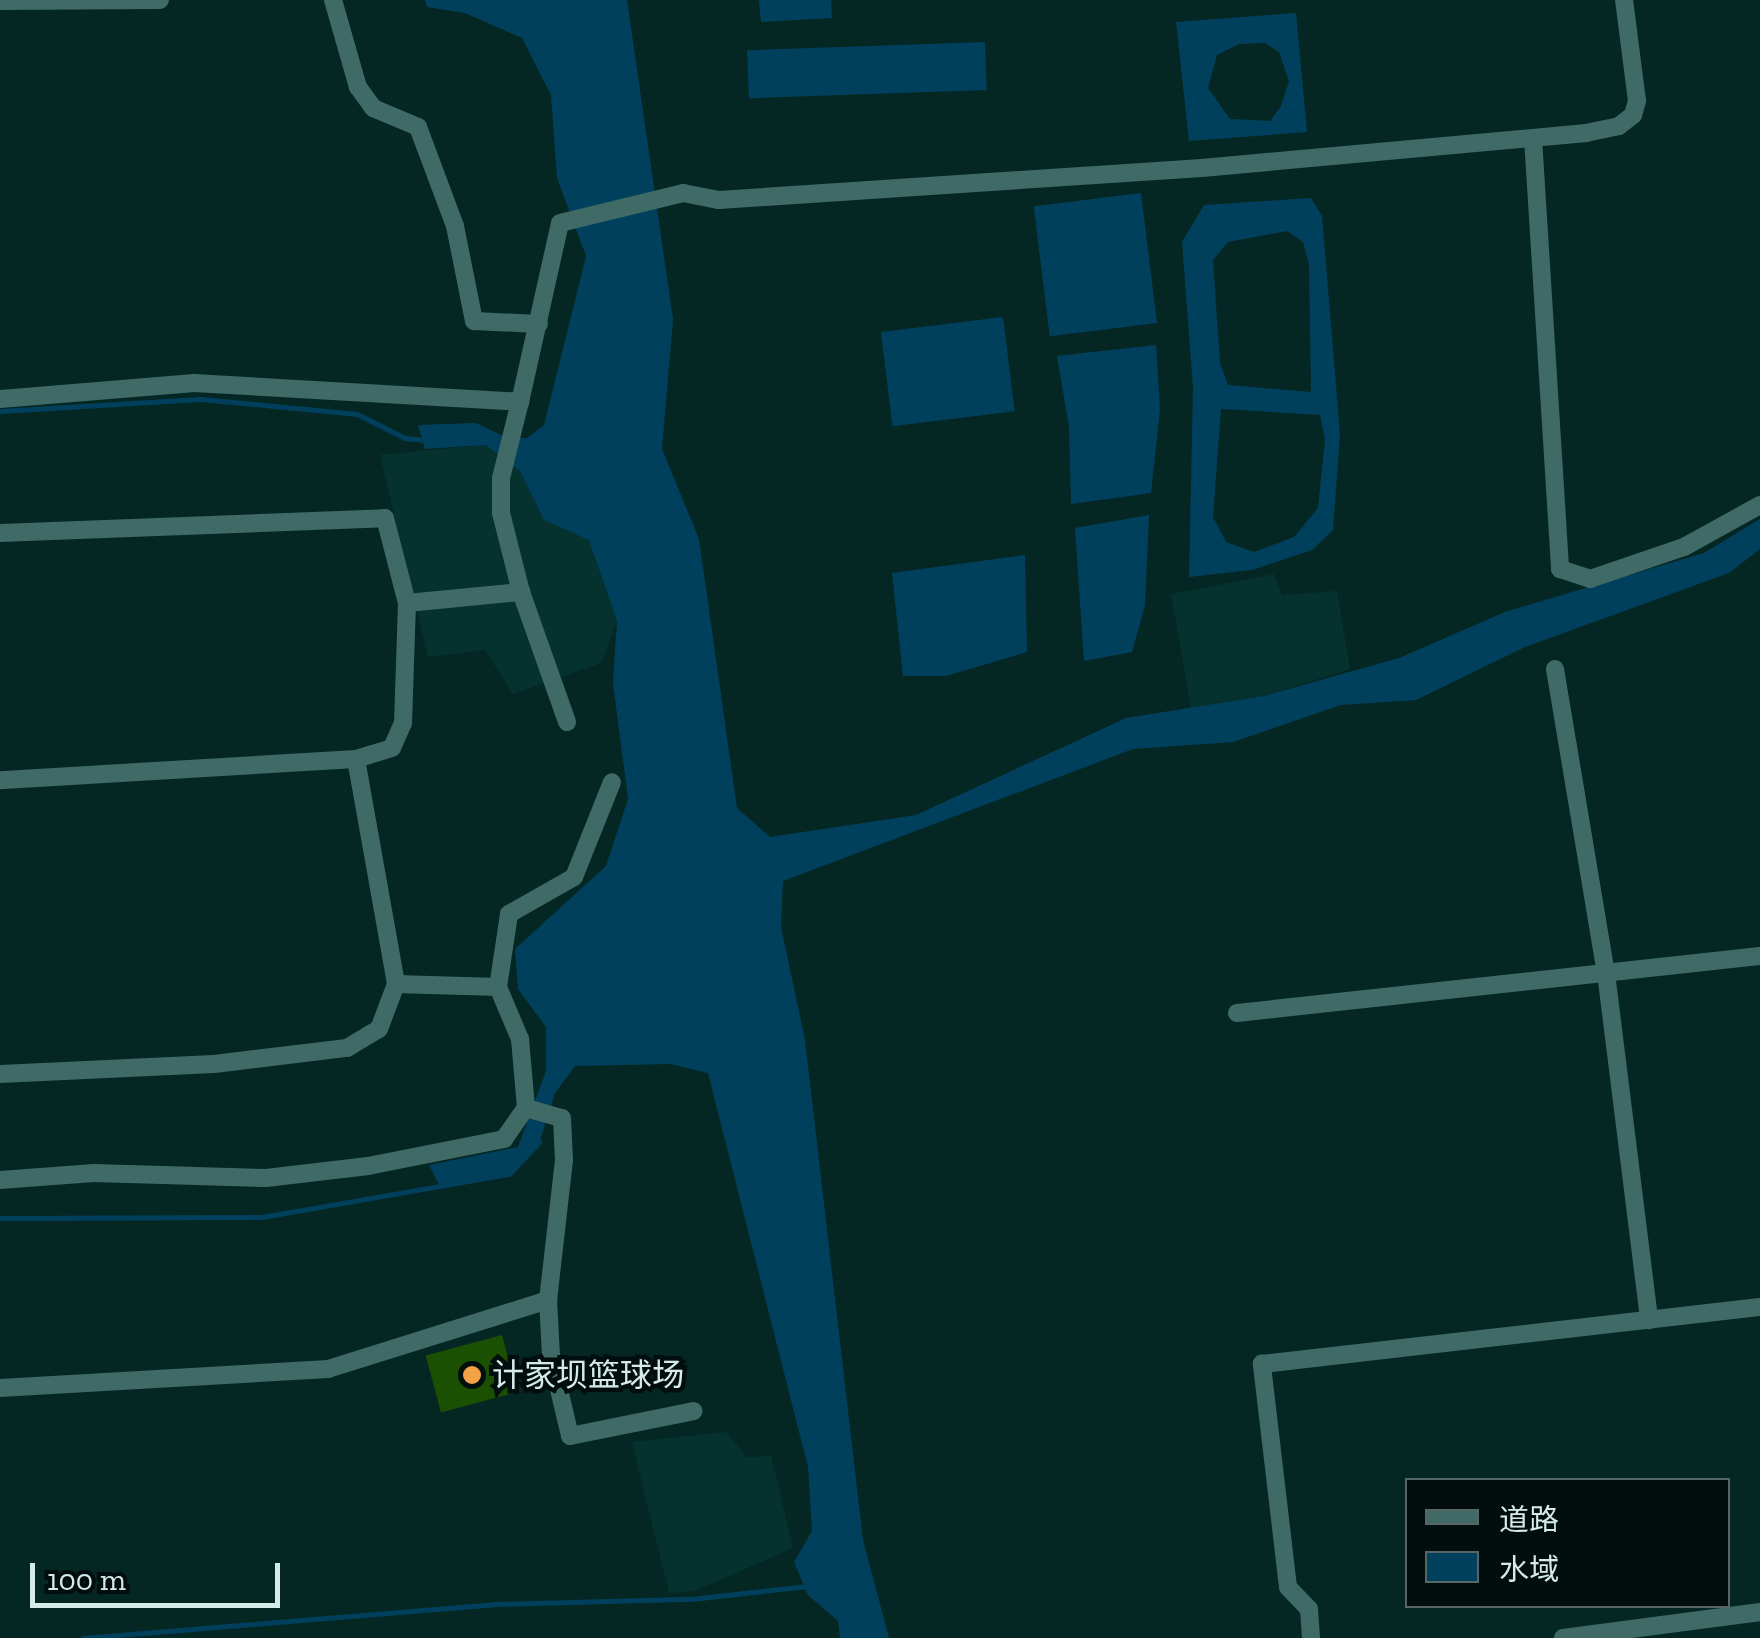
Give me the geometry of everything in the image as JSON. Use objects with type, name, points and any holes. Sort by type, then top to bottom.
[{"type":"street","points":[[0,1],[160,0]]},
{"type":"street","points":[[334,0],[358,87],[374,108],[418,127],[454,226],[474,321],[539,324]]},
{"type":"street","points":[[566,722],[521,592],[502,513],[501,478],[560,223],[682,193],[720,200],[1532,138],[1618,126],[1633,115],[1638,101],[1624,0]]},
{"type":"street","points":[[1532,138],[1560,569],[1590,579],[1684,547],[1760,506]]},
{"type":"street","points":[[0,399],[194,383],[520,402]]},
{"type":"street","points":[[0,532],[385,518],[407,603],[403,723],[392,748],[356,760],[0,780]]},
{"type":"street","points":[[407,603],[521,592]]},
{"type":"street","points":[[1555,669],[1606,973],[1649,1320]]},
{"type":"street","points":[[0,1074],[314,1056],[369,1037],[396,984],[356,760]]},
{"type":"street","points":[[0,1180],[94,1174],[266,1178],[368,1166],[504,1139],[526,1108],[520,1039],[498,987],[509,914],[574,877],[612,782]]},
{"type":"street","points":[[1238,1013],[1760,956]]},
{"type":"street","points":[[396,984],[498,987]]},
{"type":"street","points":[[526,1108],[562,1118],[564,1160],[548,1300],[551,1356],[570,1436],[694,1411]]},
{"type":"street","points":[[0,1388],[328,1369],[548,1300]]},
{"type":"street","points":[[1312,1638],[1309,1609],[1288,1587],[1262,1364],[1760,1307]]},
{"type":"street","points":[[1563,1638],[1760,1612]]},
{"type":"shaded area","points":[[484,445],[520,471],[544,520],[589,539],[617,621],[601,663],[513,694],[485,650],[428,657],[380,455]]},
{"type":"shaded area","points":[[1274,574],[1282,595],[1337,591],[1350,669],[1264,696],[1191,708],[1171,594]]},
{"type":"shaded area","points":[[726,1432],[747,1457],[771,1456],[793,1548],[695,1591],[669,1593],[632,1442]]},
{"type":"green space","name":"计家坝篮球场","points":[[502,1335],[517,1392],[441,1412],[426,1355]]},
{"type":"water","points":[[425,0],[627,0],[673,319],[662,449],[699,539],[737,808],[770,837],[916,815],[1126,718],[1264,696],[1399,658],[1505,612],[1704,553],[1760,519],[1760,549],[1729,573],[1525,647],[1416,700],[1341,705],[1233,742],[1133,749],[783,881],[781,927],[805,1040],[863,1540],[889,1638],[840,1638],[838,1621],[808,1595],[794,1562],[812,1531],[808,1467],[708,1073],[670,1064],[575,1066],[555,1093],[538,1147],[509,1174],[440,1187],[429,1165],[518,1147],[546,1071],[546,1027],[518,989],[515,949],[606,866],[628,799],[613,683],[617,621],[589,540],[544,520],[520,471],[485,445],[425,449],[418,425],[476,423],[507,438],[527,438],[544,425],[586,256],[557,178],[551,95],[522,38],[465,13],[427,7]]},
{"type":"water","points":[[759,0],[831,0],[832,18],[761,22]]},
{"type":"water","points":[[1296,13],[1307,132],[1189,141],[1176,22]],"holes":[[[1265,43],[1279,52],[1289,81],[1281,106],[1270,121],[1230,119],[1208,88],[1217,55],[1239,44]]]},
{"type":"water","points":[[985,42],[987,90],[749,98],[747,50]]},
{"type":"water","points":[[1141,193],[1157,323],[1050,336],[1034,206]]},
{"type":"water","points":[[1311,198],[1322,216],[1340,434],[1333,530],[1312,550],[1252,570],[1189,577],[1193,388],[1182,242],[1204,205]],"holes":[[[1287,231],[1303,242],[1309,264],[1311,392],[1228,385],[1220,363],[1213,260],[1228,242]],[[1221,409],[1320,415],[1325,440],[1318,508],[1294,537],[1254,552],[1226,542],[1213,517]]]},
{"type":"water","points":[[1003,317],[1015,411],[892,426],[881,332]]},
{"type":"water","points":[[1156,345],[1160,409],[1151,493],[1071,504],[1069,427],[1057,356]]},
{"type":"water","points":[[1149,515],[1145,605],[1132,652],[1084,661],[1075,528]]},
{"type":"water","points":[[1025,555],[1027,652],[946,676],[903,676],[892,573]]},
{"type":"waterway","points":[[0,411],[201,399],[357,414],[405,438],[425,440]]},
{"type":"waterway","points":[[0,1218],[262,1217],[509,1174],[539,1142]]},
{"type":"waterway","points":[[83,1638],[494,1604],[691,1599],[807,1586]]},
{"type":"place","name":"计家坝篮球场","points":[[472,1375]]}]
